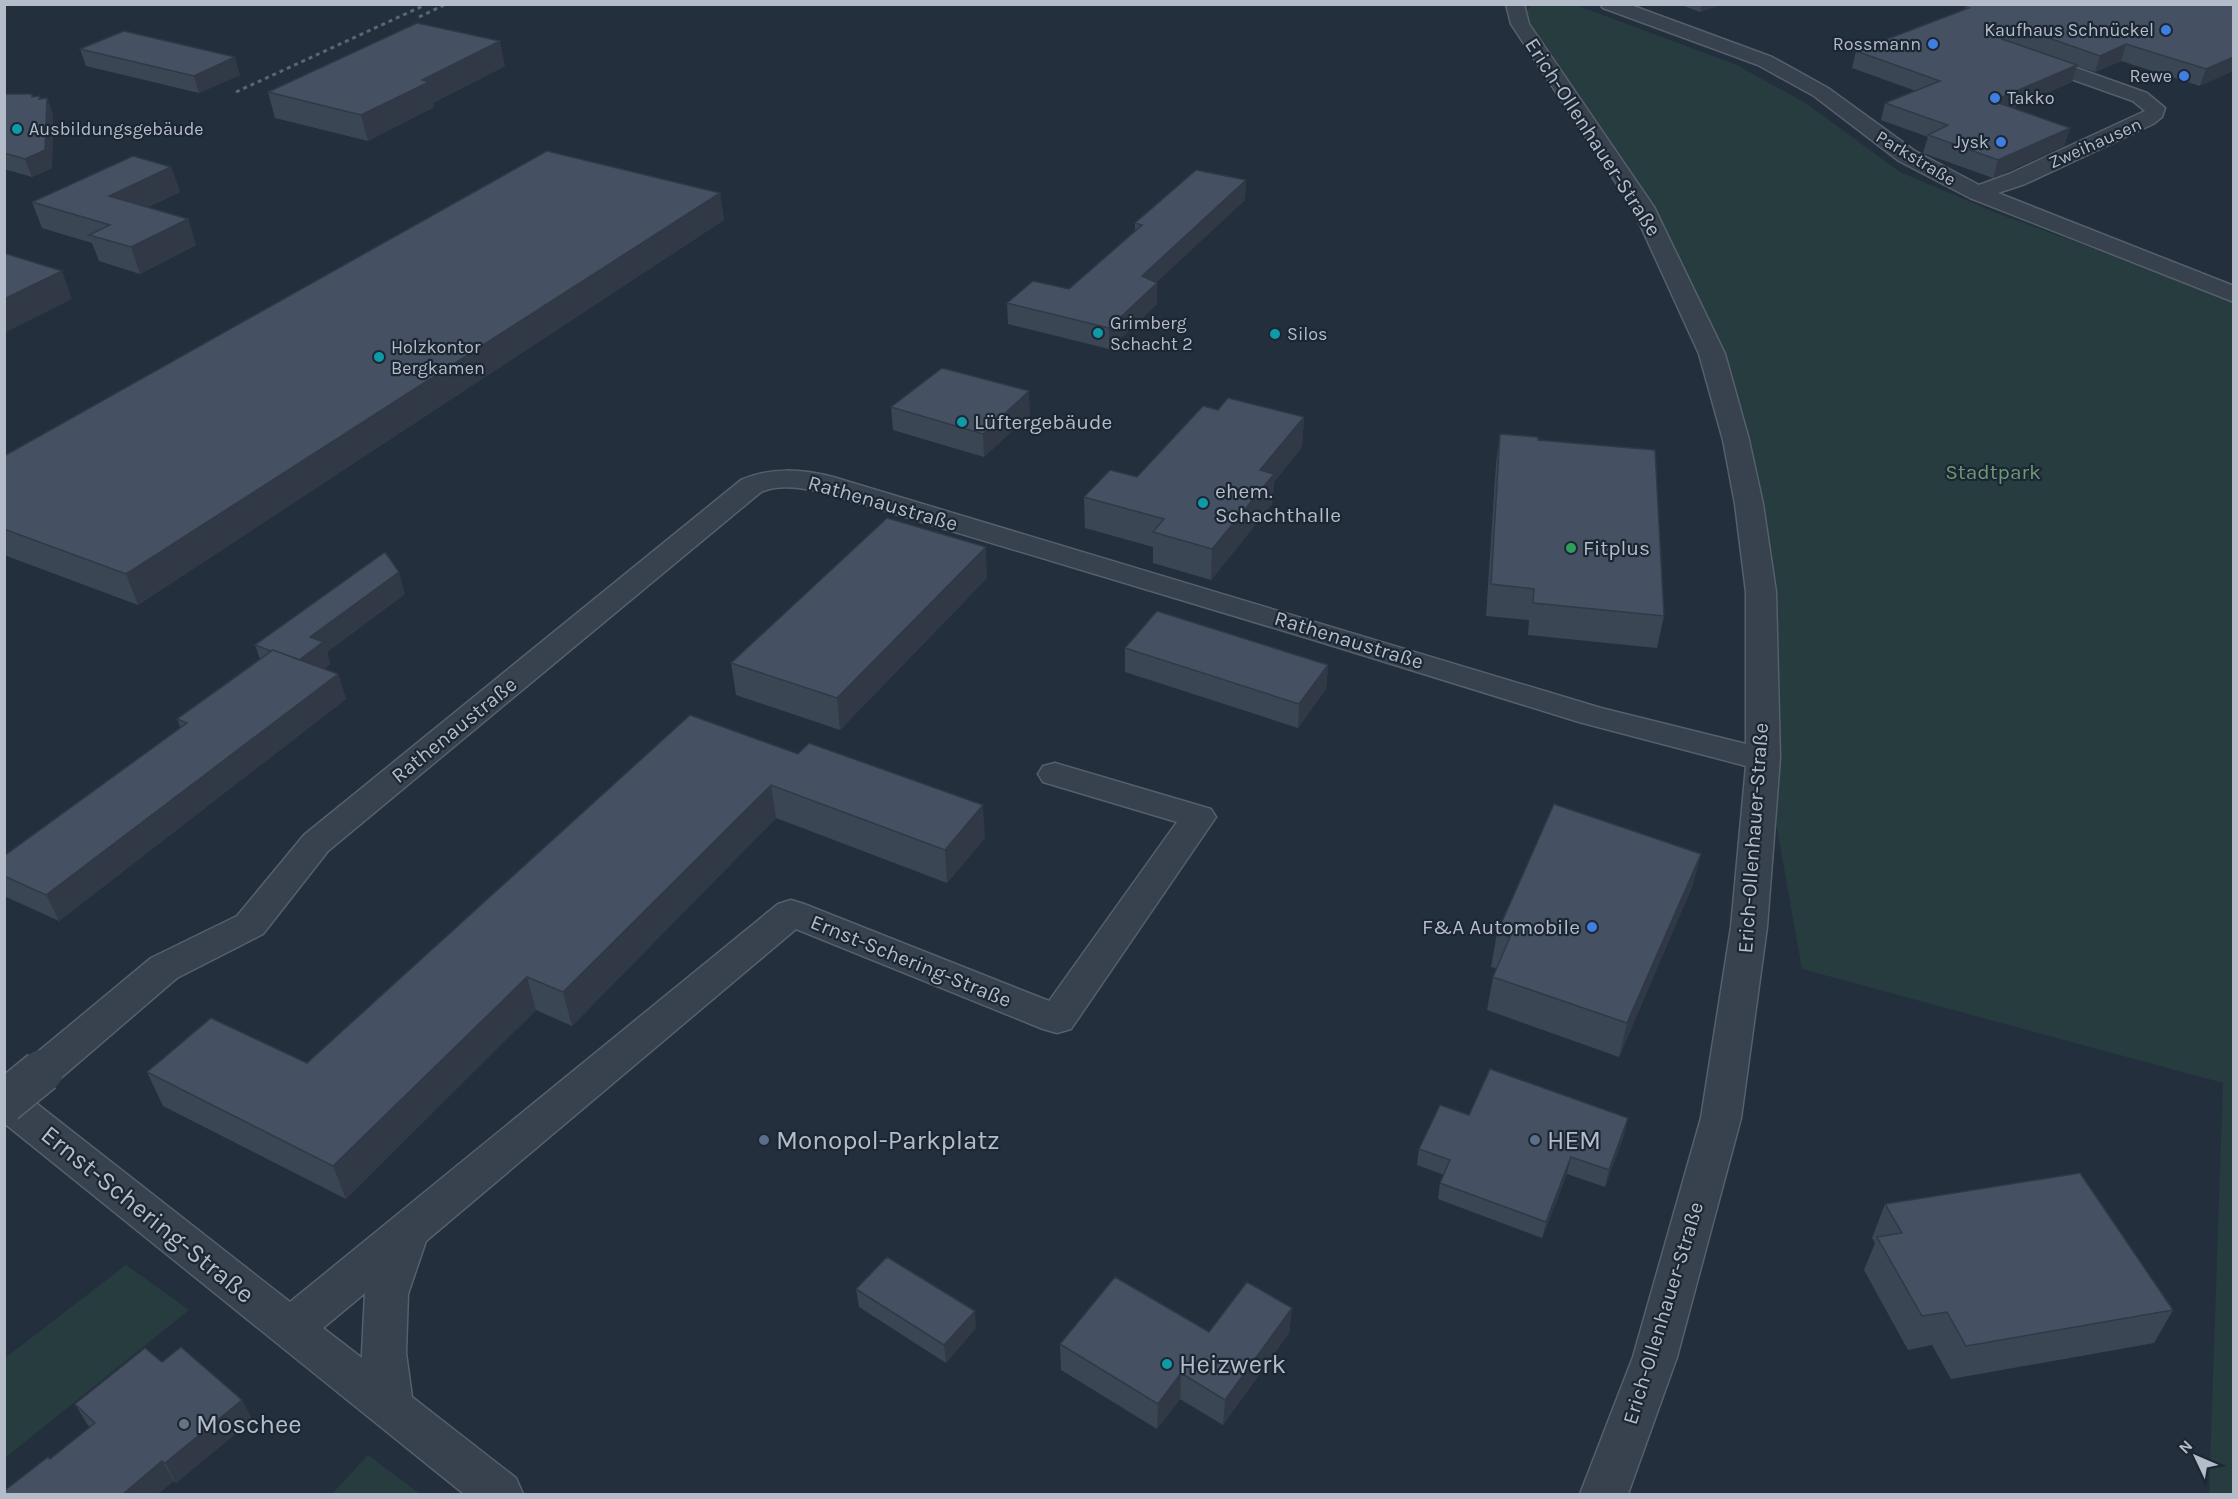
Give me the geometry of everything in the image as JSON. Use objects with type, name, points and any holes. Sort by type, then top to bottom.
[{"type":"street","name":"Erich-Ollenhauer-Straße","points":[[1515,4],[1520,24],[1643,207],[1681,282],[1712,354],[1737,440],[1749,504],[1761,591],[1763,758],[1749,927],[1721,1118],[1655,1357],[1604,1494]]},
{"type":"street","name":"Parkstraße","points":[[1609,4],[1765,61],[1788,72],[1821,92],[1907,156],[1978,193],[2234,295]]},
{"type":"street","name":"Zweihausen","points":[[1978,193],[2017,179],[2146,120],[2155,113],[2155,108],[2151,103],[2140,97],[2016,54]]},
{"type":"street","points":[[2203,283],[2234,266]]},
{"type":"street","name":"Rathenaustraße","points":[[4,1101],[164,968],[250,925],[316,843],[751,486],[769,478],[791,478],[823,483],[1590,715],[1728,752],[1763,758]]},
{"type":"street","name":"Ernst-Schering-Straße","points":[[291,1328],[791,913],[1057,1019],[1199,817],[1055,774]]},
{"type":"street","name":"Ernst-Schering-Straße","points":[[4,1101],[499,1494]]},
{"type":"street","points":[[390,1407],[384,1353],[386,1294],[408,1231]]},
{"type":"green space","name":"Stadtpark","points":[[1531,5],[1576,5],[1737,65],[1807,104],[1900,172],[1994,212],[2233,300],[2233,1494],[2209,1494],[2223,1083],[1802,969],[1769,783],[1761,569],[1700,317],[1525,22],[1527,10]]},
{"type":"green space","points":[[126,1265],[189,1310],[5,1458],[5,1358]]},
{"type":"green space","points":[[368,1455],[420,1494],[332,1494]]},
{"type":"building","points":[[1970,4],[2234,4],[2234,57],[2206,69],[2126,44],[2100,56],[2018,27],[2003,27],[1997,33],[2002,39],[2077,65],[1993,101],[2070,128],[1998,160],[1928,135],[1948,125],[1885,103],[1940,81],[1856,51],[1969,8],[1965,6]]},
{"type":"building","points":[[417,23],[500,41],[422,80],[429,82],[361,115],[268,92]]},
{"type":"building","points":[[124,31],[235,57],[194,76],[80,49]]},
{"type":"building","points":[[4,94],[32,94],[32,97],[40,96],[39,99],[47,98],[45,150],[25,159],[4,153]]},
{"type":"building","name":"Holzkontor Bergkamen","points":[[547,151],[720,193],[126,574],[4,529],[4,456]]},
{"type":"building","points":[[133,156],[171,167],[109,196],[188,219],[131,247],[89,235],[110,225],[32,202]]},
{"type":"building","points":[[1196,170],[1246,180],[1142,276],[1157,283],[1109,328],[1007,303],[1033,281],[1069,289],[1142,225],[1135,223]]},
{"type":"building","points":[[4,253],[62,271],[4,299]]},
{"type":"building","points":[[942,368],[1029,391],[983,434],[891,407]]},
{"type":"building","name":"ehem. Schachthalle","points":[[1228,398],[1304,417],[1260,470],[1274,474],[1212,549],[1153,532],[1164,519],[1084,497],[1110,470],[1137,477],[1203,406],[1218,410]]},
{"type":"building","name":"Fitplus","points":[[1500,434],[1538,437],[1538,440],[1655,450],[1664,616],[1533,603],[1534,589],[1491,584]]},
{"type":"building","points":[[887,518],[986,547],[837,698],[731,663]]},
{"type":"building","points":[[385,552],[399,572],[310,637],[323,642],[299,660],[255,645]]},
{"type":"building","points":[[1157,611],[1328,665],[1299,704],[1125,648]]},
{"type":"building","points":[[273,650],[338,674],[46,895],[4,876],[4,856],[187,723],[177,719]]},
{"type":"building","points":[[690,715],[798,754],[809,743],[983,805],[945,850],[771,785],[563,992],[527,977],[333,1166],[147,1072],[211,1018],[307,1063]]},
{"type":"building","name":"F&A Automobile","points":[[1554,804],[1701,854],[1627,1023],[1493,977],[1510,937],[1497,933]]},
{"type":"building","points":[[1490,1069],[1628,1118],[1609,1170],[1571,1157],[1546,1222],[1440,1183],[1450,1160],[1419,1149],[1440,1105],[1469,1115]]},
{"type":"building","points":[[2080,1173],[2173,1310],[1966,1346],[1947,1312],[1922,1316],[1877,1237],[1902,1233],[1885,1204]]},
{"type":"building","points":[[887,1257],[975,1311],[944,1345],[856,1289]]},
{"type":"building","name":"Heizwerk","points":[[1115,1277],[1209,1332],[1247,1282],[1292,1308],[1225,1400],[1181,1373],[1158,1404],[1060,1344]]},
{"type":"building","points":[[181,1347],[242,1400],[123,1494],[4,1494],[4,1491],[48,1457],[50,1459],[95,1423],[75,1404],[145,1348],[162,1362]]},
{"type":"railway","points":[[236,92],[427,4]]},
{"type":"railway","points":[[419,17],[446,4]]},
{"type":"place","name":"Kaufhaus Schnückel","points":[[2166,30]]},
{"type":"place","name":"Rossmann","points":[[1933,44]]},
{"type":"place","name":"Rewe","points":[[2184,76]]},
{"type":"place","name":"Takko","points":[[1995,98]]},
{"type":"place","name":"Ausbildungsgebäude","points":[[17,129]]},
{"type":"place","name":"Jysk","points":[[2001,142]]},
{"type":"place","name":"Grimberg Schacht 2","points":[[1098,333]]},
{"type":"place","name":"Silos","points":[[1275,334]]},
{"type":"place","name":"Holzkontor Bergkamen","points":[[379,357]]},
{"type":"place","name":"Lüftergebäude","points":[[962,422]]},
{"type":"place","name":"ehem. Schachthalle","points":[[1203,503]]},
{"type":"place","name":"Fitplus","points":[[1571,548]]},
{"type":"place","name":"F&A Automobile","points":[[1592,927]]},
{"type":"place","name":"Monopol-Parkplatz","points":[[764,1140]]},
{"type":"place","name":"HEM","points":[[1535,1140]]},
{"type":"place","name":"Heizwerk","points":[[1167,1364]]},
{"type":"place","name":"Moschee","points":[[184,1424]]}]
